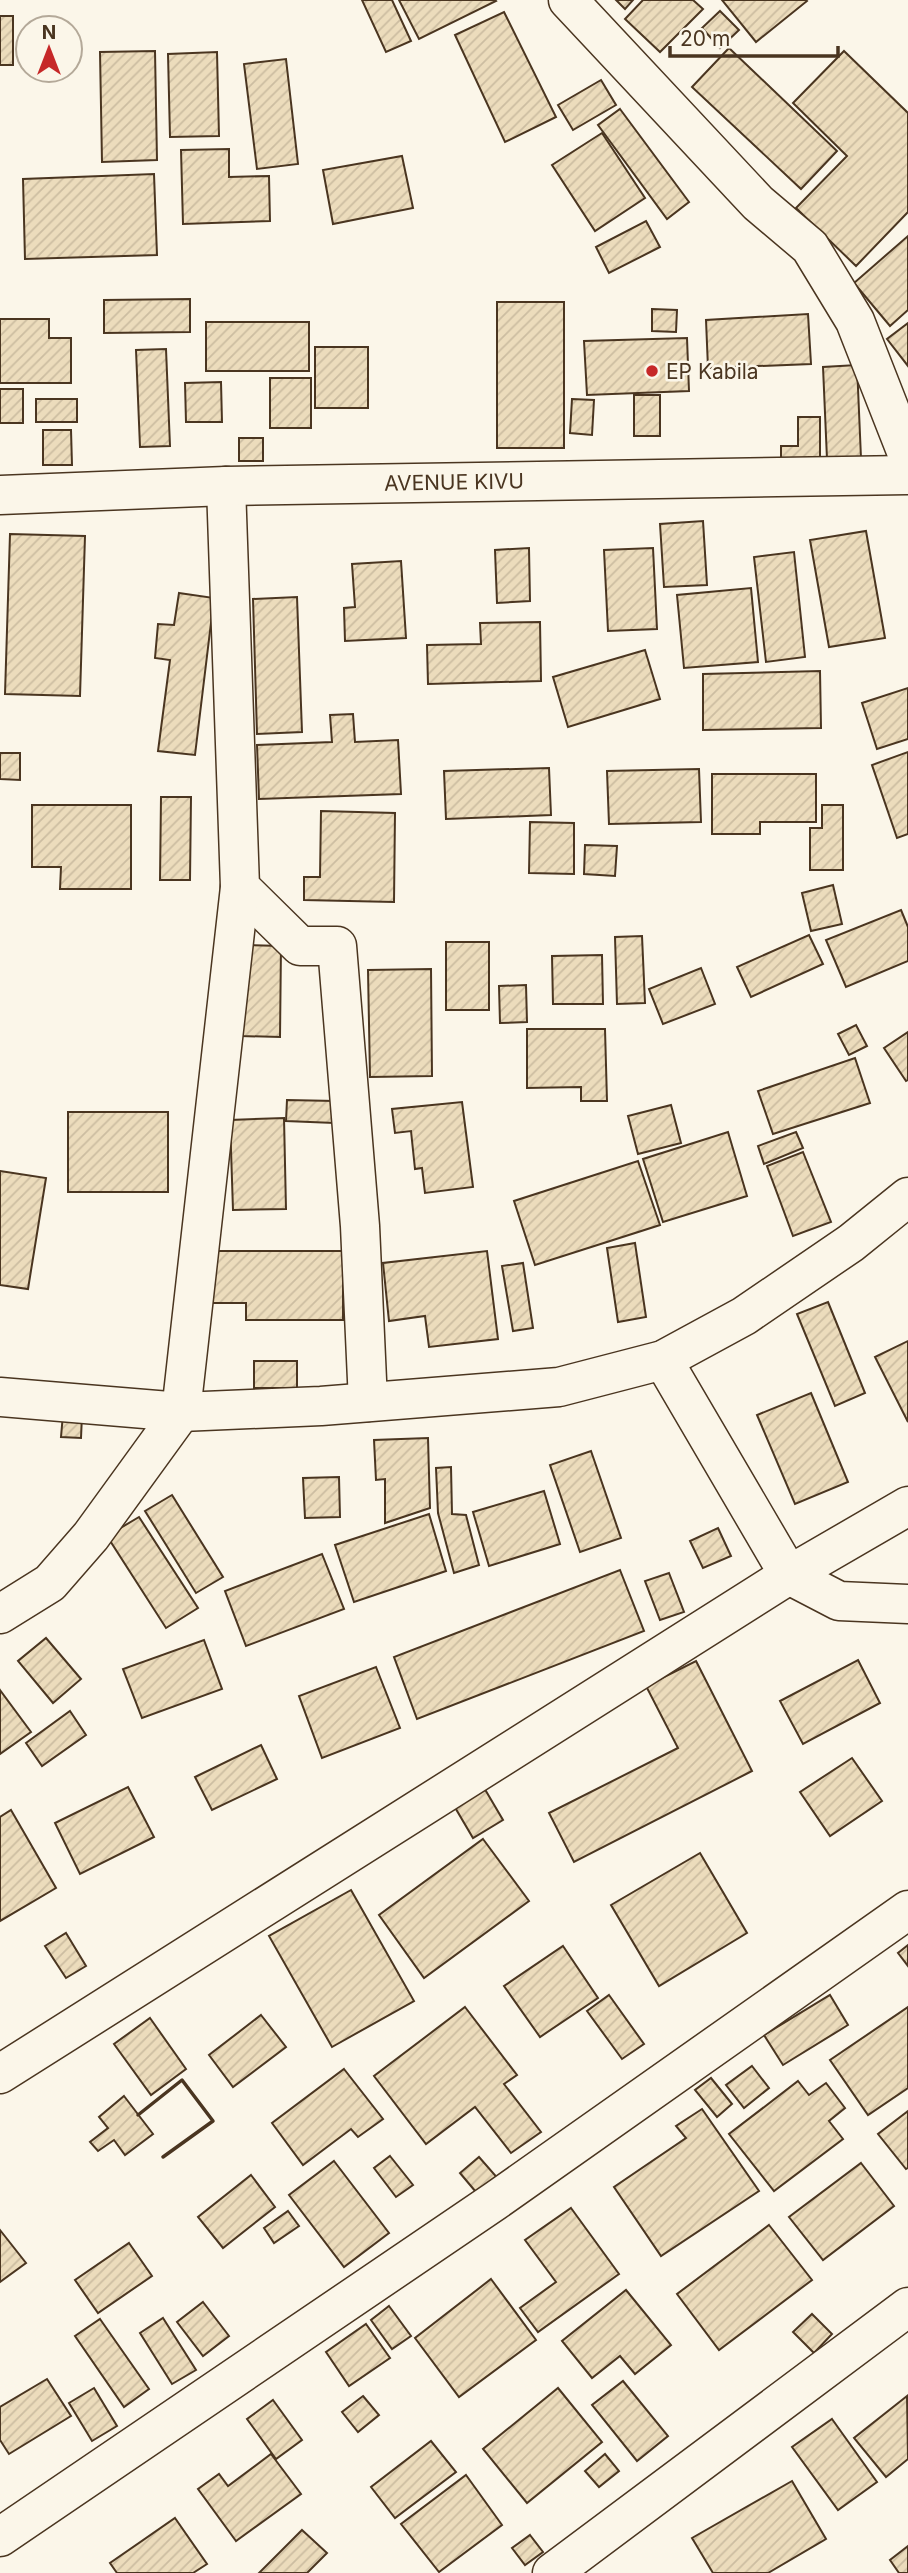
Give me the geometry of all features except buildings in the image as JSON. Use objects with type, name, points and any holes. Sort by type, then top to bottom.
[{"type":"street","points":[[568,0],[758,203],[810,247],[855,321],[908,456]]},
{"type":"street","name":"AVENUE KIVU","points":[[0,495],[226,486],[908,475]]},
{"type":"street","points":[[0,1614],[50,1583],[91,1536],[181,1412],[240,887],[226,486]]},
{"type":"street","points":[[240,887],[300,946],[337,946],[360,1226],[368,1402]]},
{"type":"street","points":[[0,1397],[181,1412],[368,1402],[559,1387],[663,1360],[744,1316],[851,1243],[908,1197]]},
{"type":"street","points":[[663,1360],[789,1575],[839,1601],[908,1604]]},
{"type":"street","points":[[0,2074],[789,1575],[908,1506]]},
{"type":"street","points":[[0,2537],[484,2208],[908,1910]]},
{"type":"street","points":[[552,2573],[908,2307]]},
{"type":"wall","points":[[138,2115],[182,2080],[213,2121],[163,2157]]},
{"type":"place","name":"EP Kabila","points":[[652,371]]}]
